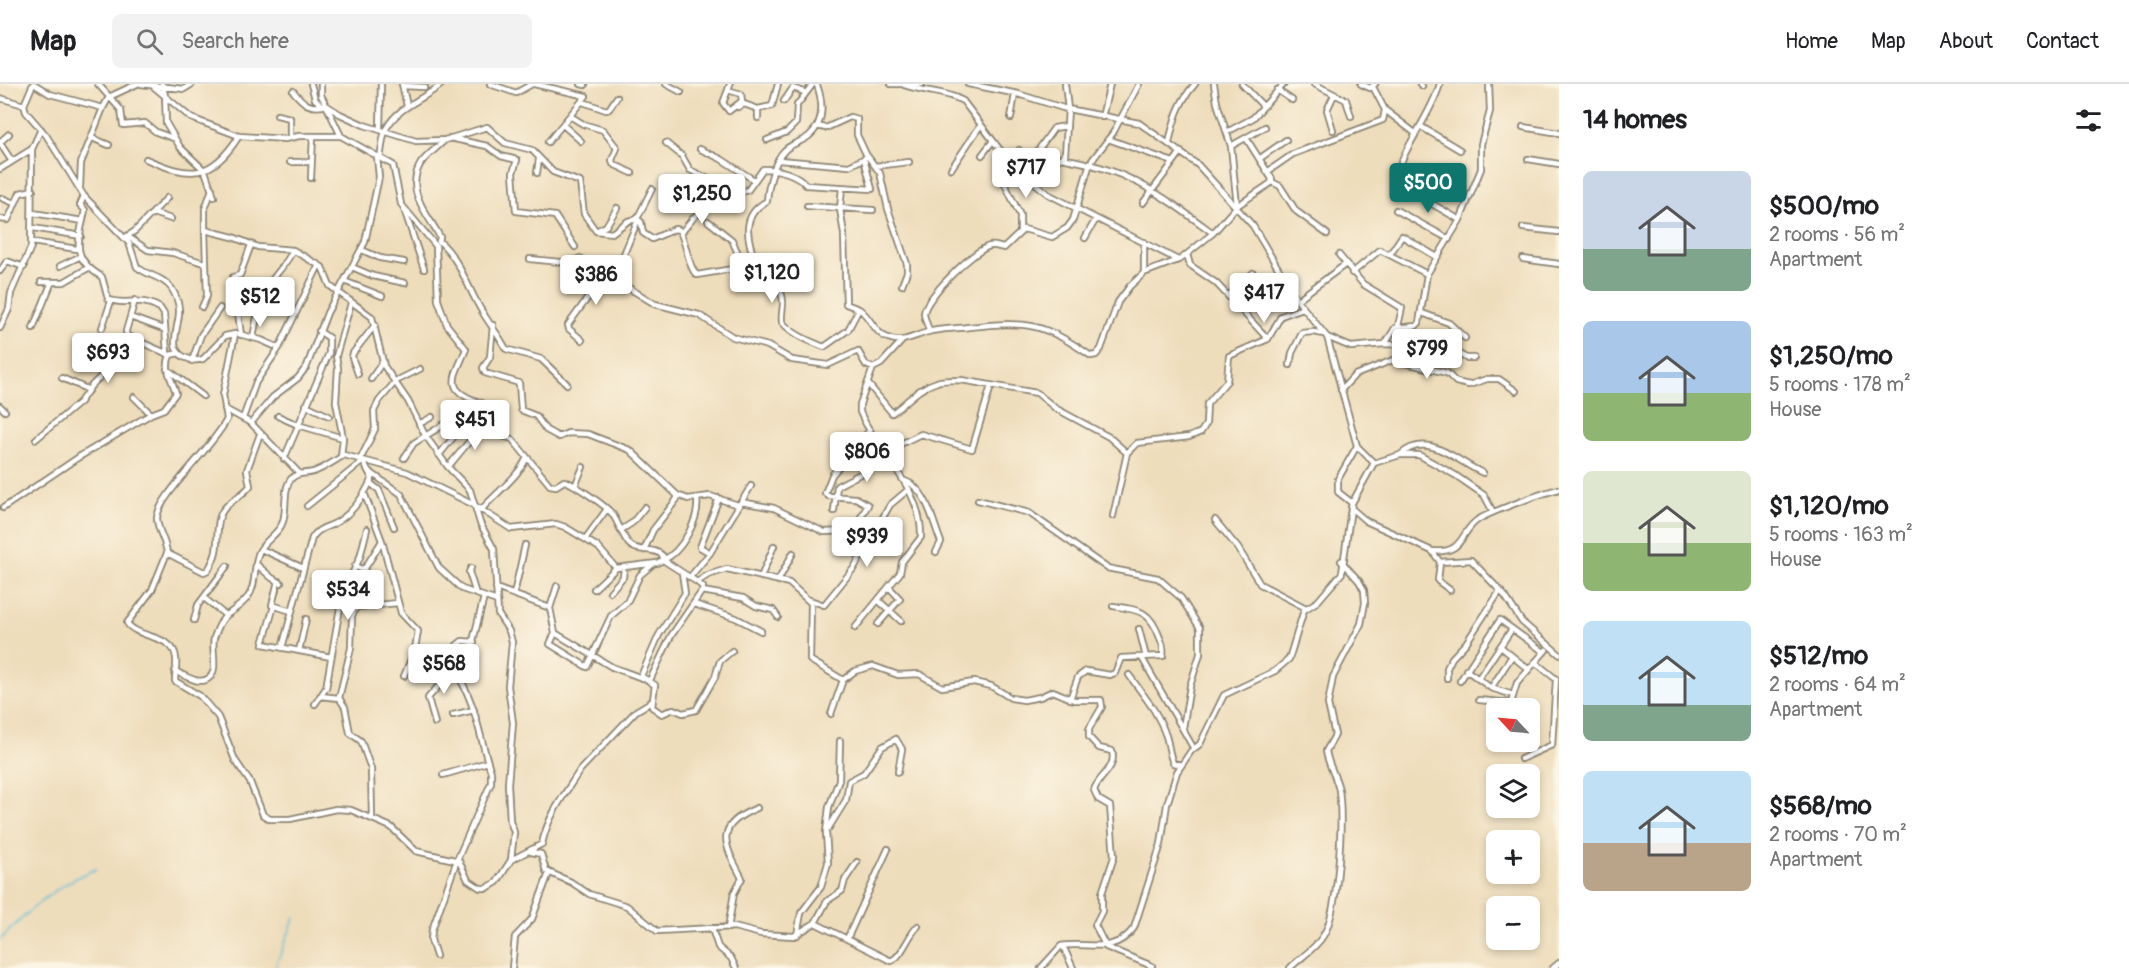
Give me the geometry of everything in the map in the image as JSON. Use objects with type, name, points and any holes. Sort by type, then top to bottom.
[{"type":"street","points":[[14,109],[22,104],[33,84],[50,94],[103,108]]},
{"type":"street","points":[[98,84],[121,110],[123,125],[145,123],[156,132],[173,138]]},
{"type":"street","points":[[80,187],[81,163],[109,96],[139,84],[184,89],[192,84]]},
{"type":"street","points":[[311,84],[315,99],[324,106],[364,126],[383,129],[416,141],[448,139],[487,127],[510,145],[532,150],[553,172],[583,184],[584,214],[596,231],[612,233],[628,221],[638,219]]},
{"type":"street","points":[[321,84],[324,106],[341,136]]},
{"type":"street","points":[[251,423],[273,397],[303,372],[319,331],[362,250],[372,219],[379,177],[383,129],[381,84]]},
{"type":"street","points":[[490,84],[516,93],[533,84],[585,95],[583,102],[548,142]]},
{"type":"street","points":[[666,84],[681,92]]},
{"type":"street","points":[[732,111],[744,104],[758,109],[772,106],[778,84]]},
{"type":"street","points":[[767,140],[787,132],[796,123],[796,105],[804,92],[816,84],[822,101],[817,126],[809,136],[783,151],[767,190],[767,201],[753,211],[747,224],[747,236],[756,265],[780,287],[783,301],[782,322],[788,329],[806,340],[824,346],[833,343],[848,330],[859,309]]},
{"type":"street","points":[[891,84],[918,84]]},
{"type":"street","points":[[968,84],[1015,94],[1068,110],[1145,125],[1198,165],[1253,225],[1297,300],[1326,336],[1357,446],[1374,463]]},
{"type":"street","points":[[996,91],[1000,84]]},
{"type":"street","points":[[1012,164],[1026,167],[1054,164],[1065,155],[1068,110],[1065,84]]},
{"type":"street","points":[[1102,117],[1110,84]]},
{"type":"street","points":[[929,331],[926,309],[956,271],[988,247],[1004,248],[1024,229],[1052,237],[1067,228],[1077,211],[1090,163],[1108,139],[1139,84]]},
{"type":"street","points":[[1169,143],[1182,99],[1195,84]]},
{"type":"street","points":[[1214,84],[1231,146],[1237,206]]},
{"type":"street","points":[[1242,84],[1263,106]]},
{"type":"street","points":[[1227,132],[1253,118],[1284,84]]},
{"type":"street","points":[[1314,84],[1347,101],[1351,116]]},
{"type":"street","points":[[1361,84],[1374,86],[1385,110],[1415,133]]},
{"type":"street","points":[[1440,84],[1433,105],[1415,133],[1400,167],[1395,188],[1422,198],[1460,220]]},
{"type":"street","points":[[1398,326],[1416,326],[1422,313],[1427,274],[1460,220],[1481,169],[1481,144],[1490,111],[1489,84]]},
{"type":"street","points":[[162,85],[165,95],[164,118],[173,138],[205,171],[214,196]]},
{"type":"street","points":[[406,106],[403,85],[425,87]]},
{"type":"street","points":[[383,129],[406,106],[440,85]]},
{"type":"street","points":[[904,85],[959,98],[992,142],[1012,164],[1048,194],[1077,211],[1178,260]]},
{"type":"street","points":[[153,86],[191,118],[239,136],[290,138],[341,136],[393,165],[401,204],[424,269]]},
{"type":"street","points":[[729,87],[738,92],[742,99],[740,104],[729,111],[723,103],[729,87]]},
{"type":"street","points":[[784,101],[793,88],[804,92]]},
{"type":"street","points":[[1277,90],[1292,100]]},
{"type":"street","points":[[292,92],[303,103],[315,108],[324,106]]},
{"type":"street","points":[[1011,118],[1015,94]]},
{"type":"street","points":[[1333,130],[1327,110],[1334,95]]},
{"type":"street","points":[[583,102],[606,110],[617,97]]},
{"type":"street","points":[[0,98],[22,104],[84,196],[125,237],[137,267],[166,282],[173,291],[180,314],[175,344],[178,353]]},
{"type":"street","points":[[758,109],[758,118]]},
{"type":"street","points":[[1267,172],[1293,154],[1383,120],[1385,110]]},
{"type":"street","points":[[276,115],[290,117],[290,138]]},
{"type":"street","points":[[570,116],[609,134],[617,148],[612,160],[613,164],[632,173]]},
{"type":"street","points":[[666,143],[682,156],[686,167],[742,194],[761,170],[776,169],[802,179],[806,185],[872,189],[866,158],[857,135],[858,125],[855,117],[834,122],[825,128],[817,126]]},
{"type":"street","points":[[562,125],[581,141]]},
{"type":"street","points":[[951,169],[980,126]]},
{"type":"street","points":[[1026,167],[1054,128],[1067,126]]},
{"type":"street","points":[[1419,126],[1460,150]]},
{"type":"street","points":[[1231,146],[1264,127]]},
{"type":"street","points":[[1523,127],[1559,133]]},
{"type":"street","points":[[0,328],[9,309],[11,293],[24,267],[32,242],[33,149],[41,129]]},
{"type":"street","points":[[9,134],[0,144],[11,160]]},
{"type":"street","points":[[146,159],[175,171],[205,171],[222,158],[239,136]]},
{"type":"street","points":[[311,178],[313,136]]},
{"type":"street","points":[[92,138],[109,145]]},
{"type":"street","points":[[1246,138],[1272,182],[1280,186],[1296,211],[1327,234]]},
{"type":"street","points":[[448,139],[487,146],[517,161],[513,173],[516,211],[555,216],[575,247]]},
{"type":"street","points":[[448,139],[423,161],[415,177],[415,187],[418,199],[438,233],[438,300],[447,325],[466,349],[455,371],[455,382],[460,393],[482,403],[497,434],[512,439],[526,459],[550,485],[556,486],[564,482],[575,486],[607,509],[629,544],[644,550],[660,552],[663,560],[703,587],[671,636],[650,680]]},
{"type":"street","points":[[1108,139],[1173,162]]},
{"type":"street","points":[[1259,159],[1286,140]]},
{"type":"street","points":[[982,155],[992,142]]},
{"type":"street","points":[[504,156],[510,145]]},
{"type":"street","points":[[0,169],[11,160],[33,149]]},
{"type":"street","points":[[700,149],[754,180]]},
{"type":"street","points":[[1019,150],[1030,161]]},
{"type":"street","points":[[1143,203],[1155,190],[1181,152]]},
{"type":"street","points":[[778,160],[823,166],[849,166],[866,158]]},
{"type":"street","points":[[866,158],[880,173],[888,209],[907,264],[907,272],[902,285]]},
{"type":"street","points":[[537,173],[539,159]]},
{"type":"street","points":[[1061,159],[1090,163],[1134,179],[1155,190],[1213,233]]},
{"type":"street","points":[[1528,159],[1559,164]]},
{"type":"street","points":[[290,162],[311,162]]},
{"type":"street","points":[[875,166],[909,162]]},
{"type":"street","points":[[1012,164],[1002,178],[1020,215],[1020,232]]},
{"type":"street","points":[[1400,167],[1467,202]]},
{"type":"street","points":[[681,233],[695,216],[714,203],[715,180]]},
{"type":"street","points":[[855,628],[900,573],[902,562],[921,537],[914,501],[909,489],[870,430],[859,408],[873,368],[881,364],[902,341],[929,331],[1012,322],[1028,325],[1067,339],[1091,356],[1096,355],[1101,350],[1118,302],[1144,273],[1178,260],[1187,254],[1213,233],[1237,206],[1272,182]]},
{"type":"street","points":[[842,188],[840,208],[844,234],[846,304],[859,309],[882,335],[902,341]]},
{"type":"street","points":[[202,307],[207,296],[204,264],[205,209],[212,189]]},
{"type":"street","points":[[582,340],[569,329],[568,325],[604,272],[619,266],[652,189]]},
{"type":"street","points":[[0,219],[8,220],[20,193],[33,190]]},
{"type":"street","points":[[3,507],[30,487],[151,414],[164,410],[176,393],[167,369],[169,354],[163,329],[164,314],[160,308],[150,302],[111,301],[104,295],[102,277],[88,268],[79,257],[77,249],[85,210],[80,205],[84,196]]},
{"type":"street","points":[[2,198],[14,204]]},
{"type":"street","points":[[125,237],[167,198]]},
{"type":"street","points":[[401,204],[438,243],[452,253],[482,313],[493,325],[506,349],[541,359],[567,384]]},
{"type":"street","points":[[807,206],[873,210]]},
{"type":"street","points":[[596,231],[606,226],[617,208]]},
{"type":"street","points":[[1396,210],[1449,238]]},
{"type":"street","points":[[33,213],[83,221]]},
{"type":"street","points":[[153,213],[171,219]]},
{"type":"street","points":[[638,219],[643,233],[652,239],[675,229],[681,233],[687,246],[690,268],[698,275],[756,265]]},
{"type":"street","points":[[1085,238],[1096,219]]},
{"type":"street","points":[[708,221],[732,240],[744,267]]},
{"type":"street","points":[[33,228],[81,236]]},
{"type":"street","points":[[1523,228],[1559,232]]},
{"type":"street","points":[[205,230],[233,237],[251,245],[293,250],[319,265],[330,286],[372,317],[383,361],[425,435],[448,467],[470,490],[474,505],[494,549],[498,614],[512,642],[508,679],[513,723],[508,784],[510,821],[514,832],[511,860],[497,882],[483,889],[468,880],[461,862],[416,851],[392,826],[372,818],[341,809],[290,819],[266,818],[260,812],[250,782],[235,760],[218,717],[200,696],[177,685],[175,671],[177,657],[165,643],[133,630],[128,623],[152,590],[168,553],[157,519],[159,508],[225,423],[223,396],[235,334]]},
{"type":"street","points":[[1390,254],[1402,236],[1437,257]]},
{"type":"street","points":[[125,237],[148,250],[172,253],[204,264]]},
{"type":"street","points":[[32,242],[77,249]]},
{"type":"street","points":[[1144,242],[1144,273]]},
{"type":"street","points":[[242,335],[233,277],[240,275],[251,245]]},
{"type":"street","points":[[253,338],[262,299],[269,284],[282,270],[293,250]]},
{"type":"street","points":[[362,250],[380,258],[404,262]]},
{"type":"street","points":[[1352,273],[1377,251],[1383,250],[1427,274]]},
{"type":"street","points":[[1187,254],[1191,265],[1216,283],[1268,339]]},
{"type":"street","points":[[1339,255],[1363,285],[1402,308],[1398,326],[1385,344]]},
{"type":"street","points":[[60,266],[79,257]]},
{"type":"street","points":[[530,259],[570,263],[578,258],[655,304],[699,315],[733,337],[768,346],[792,360],[828,365],[858,351],[866,365],[873,368]]},
{"type":"street","points":[[1523,259],[1559,264]]},
{"type":"street","points":[[0,271],[7,261],[24,267]]},
{"type":"street","points":[[1297,300],[1346,264]]},
{"type":"street","points":[[243,418],[256,382],[279,348],[319,265]]},
{"type":"street","points":[[352,267],[373,276],[405,283]]},
{"type":"street","points":[[41,282],[51,284],[64,282],[88,268]]},
{"type":"street","points":[[1228,296],[1253,273]]},
{"type":"street","points":[[345,281],[382,296]]},
{"type":"street","points":[[33,328],[51,284]]},
{"type":"street","points":[[36,439],[74,408],[104,372],[125,353],[135,300]]},
{"type":"street","points":[[102,328],[111,301]]},
{"type":"street","points":[[340,457],[343,438],[336,402],[339,368],[336,356],[351,303]]},
{"type":"street","points":[[192,361],[201,335],[220,308]]},
{"type":"street","points":[[1113,516],[1127,453],[1137,443],[1189,437],[1201,432],[1206,424],[1207,404],[1227,381],[1229,356],[1268,339],[1281,316],[1303,308]]},
{"type":"street","points":[[1422,313],[1449,323],[1465,338]]},
{"type":"street","points":[[130,317],[163,329]]},
{"type":"street","points":[[358,374],[352,357],[353,352],[375,325]]},
{"type":"street","points":[[493,325],[490,357],[483,368],[488,375],[510,378],[519,383],[521,410],[536,416],[552,435],[559,437],[568,433],[588,434],[630,450],[677,495],[697,499],[710,496],[774,508],[824,532],[843,530],[864,549]]},
{"type":"street","points":[[284,459],[329,353],[329,338],[319,331]]},
{"type":"street","points":[[1290,365],[1292,353],[1302,333],[1313,332],[1351,347],[1385,344],[1445,346],[1466,358],[1474,358]]},
{"type":"street","points":[[127,336],[169,354],[178,353],[192,361],[203,359],[225,336],[235,334],[279,348]]},
{"type":"street","points":[[1341,390],[1351,377],[1393,360],[1447,373],[1456,382],[1469,385],[1487,379],[1499,379],[1516,391]]},
{"type":"street","points":[[371,379],[383,361]]},
{"type":"street","points":[[167,369],[203,396]]},
{"type":"street","points":[[307,506],[362,459],[375,429],[374,411],[379,401],[396,381],[420,369]]},
{"type":"street","points":[[62,378],[88,390]]},
{"type":"street","points":[[868,385],[892,413],[912,394],[940,381],[952,383],[961,380],[1037,393],[1055,408],[1109,437],[1127,453]]},
{"type":"street","points":[[884,452],[921,434],[973,448],[991,386]]},
{"type":"street","points":[[134,397],[151,414]]},
{"type":"street","points":[[306,405],[329,416]]},
{"type":"street","points":[[0,406],[5,411]]},
{"type":"street","points":[[225,409],[251,423],[299,473]]},
{"type":"street","points":[[439,455],[473,413]]},
{"type":"street","points":[[278,416],[298,425],[343,438]]},
{"type":"street","points":[[419,424],[432,417]]},
{"type":"street","points":[[404,458],[414,443],[448,422]]},
{"type":"street","points":[[448,467],[472,438],[492,423]]},
{"type":"street","points":[[850,536],[868,505],[856,498],[825,493],[832,475],[870,430]]},
{"type":"street","points":[[168,553],[204,572],[208,570],[218,548],[219,520],[225,508],[250,486],[248,470],[260,434]]},
{"type":"street","points":[[834,511],[834,496],[839,484],[863,471],[877,441]]},
{"type":"street","points":[[1357,446],[1336,485],[1338,492],[1366,521],[1432,551],[1443,552],[1459,545],[1476,521],[1493,512],[1559,489]]},
{"type":"street","points":[[1400,455],[1407,449],[1420,446],[1443,450],[1483,473]]},
{"type":"street","points":[[175,671],[196,680],[205,680],[211,676],[214,668],[212,648],[224,615],[250,593],[261,549],[282,524],[288,485],[299,473],[315,472],[340,457],[350,454],[407,472],[474,505],[511,529],[556,524],[598,547],[616,568]]},
{"type":"street","points":[[1106,947],[1130,933],[1134,928],[1161,844],[1171,786],[1181,765],[1200,744],[1224,695],[1275,670],[1289,659],[1305,608],[1318,601],[1337,582],[1351,506],[1374,463],[1400,455],[1419,455],[1455,475],[1484,495],[1493,512]]},
{"type":"street","points":[[282,648],[303,568],[315,533],[340,520],[365,495],[372,478],[362,459]]},
{"type":"street","points":[[481,510],[511,479],[526,459]]},
{"type":"street","points":[[575,486],[583,467]]},
{"type":"street","points":[[370,472],[401,494],[439,568],[458,586],[496,601]]},
{"type":"street","points":[[905,481],[912,484],[922,495],[933,518],[941,542],[936,552]]},
{"type":"street","points":[[370,483],[380,490],[394,527]]},
{"type":"street","points":[[690,577],[710,553],[751,486]]},
{"type":"street","points":[[697,582],[727,569],[789,584],[810,600],[824,605],[854,568],[890,505],[909,489]]},
{"type":"street","points":[[365,495],[382,541],[401,613],[418,631],[415,649],[404,676]]},
{"type":"street","points":[[644,550],[653,530],[677,495]]},
{"type":"street","points":[[710,553],[700,547],[719,498]]},
{"type":"street","points":[[557,586],[550,608],[555,633],[550,644],[587,667],[591,654],[611,616],[627,602],[640,574],[663,560],[682,544],[694,518],[697,499]]},
{"type":"street","points":[[978,500],[1029,513],[1107,568],[1158,578],[1181,598],[1200,628],[1200,654],[1190,687],[1184,728]]},
{"type":"street","points":[[621,530],[632,523],[645,507]]},
{"type":"street","points":[[585,539],[607,509]]},
{"type":"street","points":[[1215,520],[1238,548],[1260,584],[1305,608]]},
{"type":"street","points":[[315,704],[328,681],[342,596],[367,529]]},
{"type":"street","points":[[355,566],[365,568],[382,541]]},
{"type":"street","points":[[514,594],[525,545]]},
{"type":"street","points":[[761,577],[774,546]]},
{"type":"street","points":[[261,549],[303,568]]},
{"type":"street","points":[[1432,551],[1440,562],[1438,581],[1450,590]]},
{"type":"street","points":[[778,581],[793,553]]},
{"type":"street","points":[[1440,562],[1471,560],[1500,591],[1522,622],[1559,654]]},
{"type":"street","points":[[1290,968],[1323,937],[1333,903],[1342,831],[1339,790],[1326,751],[1335,735],[1328,704],[1333,677],[1361,624],[1365,603],[1364,590],[1342,562]]},
{"type":"street","points":[[594,589],[616,568],[657,563]]},
{"type":"street","points":[[212,564],[222,573]]},
{"type":"street","points":[[256,564],[279,582],[271,603],[274,606],[263,645],[331,657]]},
{"type":"street","points":[[194,620],[198,605],[227,566]]},
{"type":"street","points":[[471,568],[469,572],[476,594]]},
{"type":"street","points":[[610,592],[623,577],[624,568]]},
{"type":"street","points":[[642,678],[659,635],[685,593],[682,573]]},
{"type":"street","points":[[878,624],[900,599],[889,587]]},
{"type":"street","points":[[496,588],[550,608]]},
{"type":"street","points":[[702,591],[743,598],[756,606],[773,610],[778,617]]},
{"type":"street","points":[[1447,678],[1447,668],[1452,658],[1466,643],[1500,591]]},
{"type":"street","points":[[435,723],[428,698],[471,649],[484,597]]},
{"type":"street","points":[[204,598],[224,615]]},
{"type":"street","points":[[810,600],[810,660],[843,680]]},
{"type":"street","points":[[878,600],[901,621]]},
{"type":"street","points":[[372,818],[371,769],[361,741],[350,733],[345,707],[339,698],[351,648],[352,616],[356,607],[398,603]]},
{"type":"street","points":[[694,604],[736,618],[761,630]]},
{"type":"street","points":[[274,606],[291,611]]},
{"type":"street","points":[[1071,699],[1078,677],[1086,671],[1110,675],[1115,673],[1121,658],[1163,656],[1163,646],[1155,623],[1146,614],[1137,610],[1113,606]]},
{"type":"street","points":[[299,651],[306,619]]},
{"type":"street","points":[[1460,681],[1500,620],[1544,652]]},
{"type":"street","points":[[1139,629],[1144,657],[1194,749]]},
{"type":"street","points":[[1478,679],[1512,629]]},
{"type":"street","points":[[555,633],[612,667],[650,680],[656,685],[651,707],[662,714],[673,709],[682,713],[694,711],[715,677],[720,661],[732,651]]},
{"type":"street","points":[[453,668],[458,645],[462,641],[474,642]]},
{"type":"street","points":[[1466,643],[1478,652]]},
{"type":"street","points":[[1479,700],[1511,703],[1517,683],[1550,645]]},
{"type":"street","points":[[1501,647],[1528,669]]},
{"type":"street","points":[[415,649],[453,668],[469,694],[488,762],[491,783],[457,860],[432,930],[430,940],[436,956]]},
{"type":"street","points":[[1491,688],[1512,656]]},
{"type":"street","points":[[1521,759],[1552,745],[1556,679],[1536,662]]},
{"type":"street","points":[[831,714],[843,680],[855,671],[877,666],[898,675],[919,674],[942,687],[974,682],[991,686],[1011,698],[1032,699],[1053,690],[1071,699],[1101,700],[1102,707],[1089,729],[1089,737],[1099,748],[1112,751],[1114,754],[1110,769],[1094,790],[1095,797],[1109,805],[1114,857],[1102,893],[1102,911],[1095,925],[1106,947]]},
{"type":"street","points":[[1466,670],[1491,688],[1513,695]]},
{"type":"street","points":[[1129,675],[1148,697],[1156,712],[1166,736],[1173,763],[1181,765]]},
{"type":"street","points":[[320,696],[339,698]]},
{"type":"street","points":[[511,860],[531,852],[542,844],[562,794],[574,782],[580,770],[636,711],[651,702]]},
{"type":"street","points":[[453,715],[474,710]]},
{"type":"street","points":[[826,832],[846,800],[849,781],[864,773],[882,747],[896,739],[902,749],[898,772]]},
{"type":"street","points":[[797,935],[801,913],[821,887],[824,878],[829,854],[826,832],[838,780],[840,741]]},
{"type":"street","points":[[443,775],[488,762]]},
{"type":"street","points":[[728,928],[734,893],[742,878],[726,849],[725,836],[736,820],[757,808]]},
{"type":"street","points":[[847,939],[888,849]]},
{"type":"street","points":[[531,852],[541,854],[544,868],[549,873],[571,882],[589,894],[627,906],[657,931],[728,928],[761,934],[797,935],[815,923],[827,901],[842,891],[845,880],[857,862]]},
{"type":"street","points":[[513,968],[515,937],[532,919],[549,873]]},
{"type":"street","points":[[815,923],[894,961],[909,934],[918,926]]},
{"type":"street","points":[[712,929],[718,947],[731,958],[736,968]]},
{"type":"street","points":[[1063,946],[1073,968]]},
{"type":"street","points":[[1041,968],[1063,946],[1106,947],[1152,966]]},
{"type":"street","points":[[1553,968],[1559,963]]},
{"type":"waterway","points":[[0,940],[56,890],[96,869]]},
{"type":"waterway","points":[[275,968],[295,917]]}]
